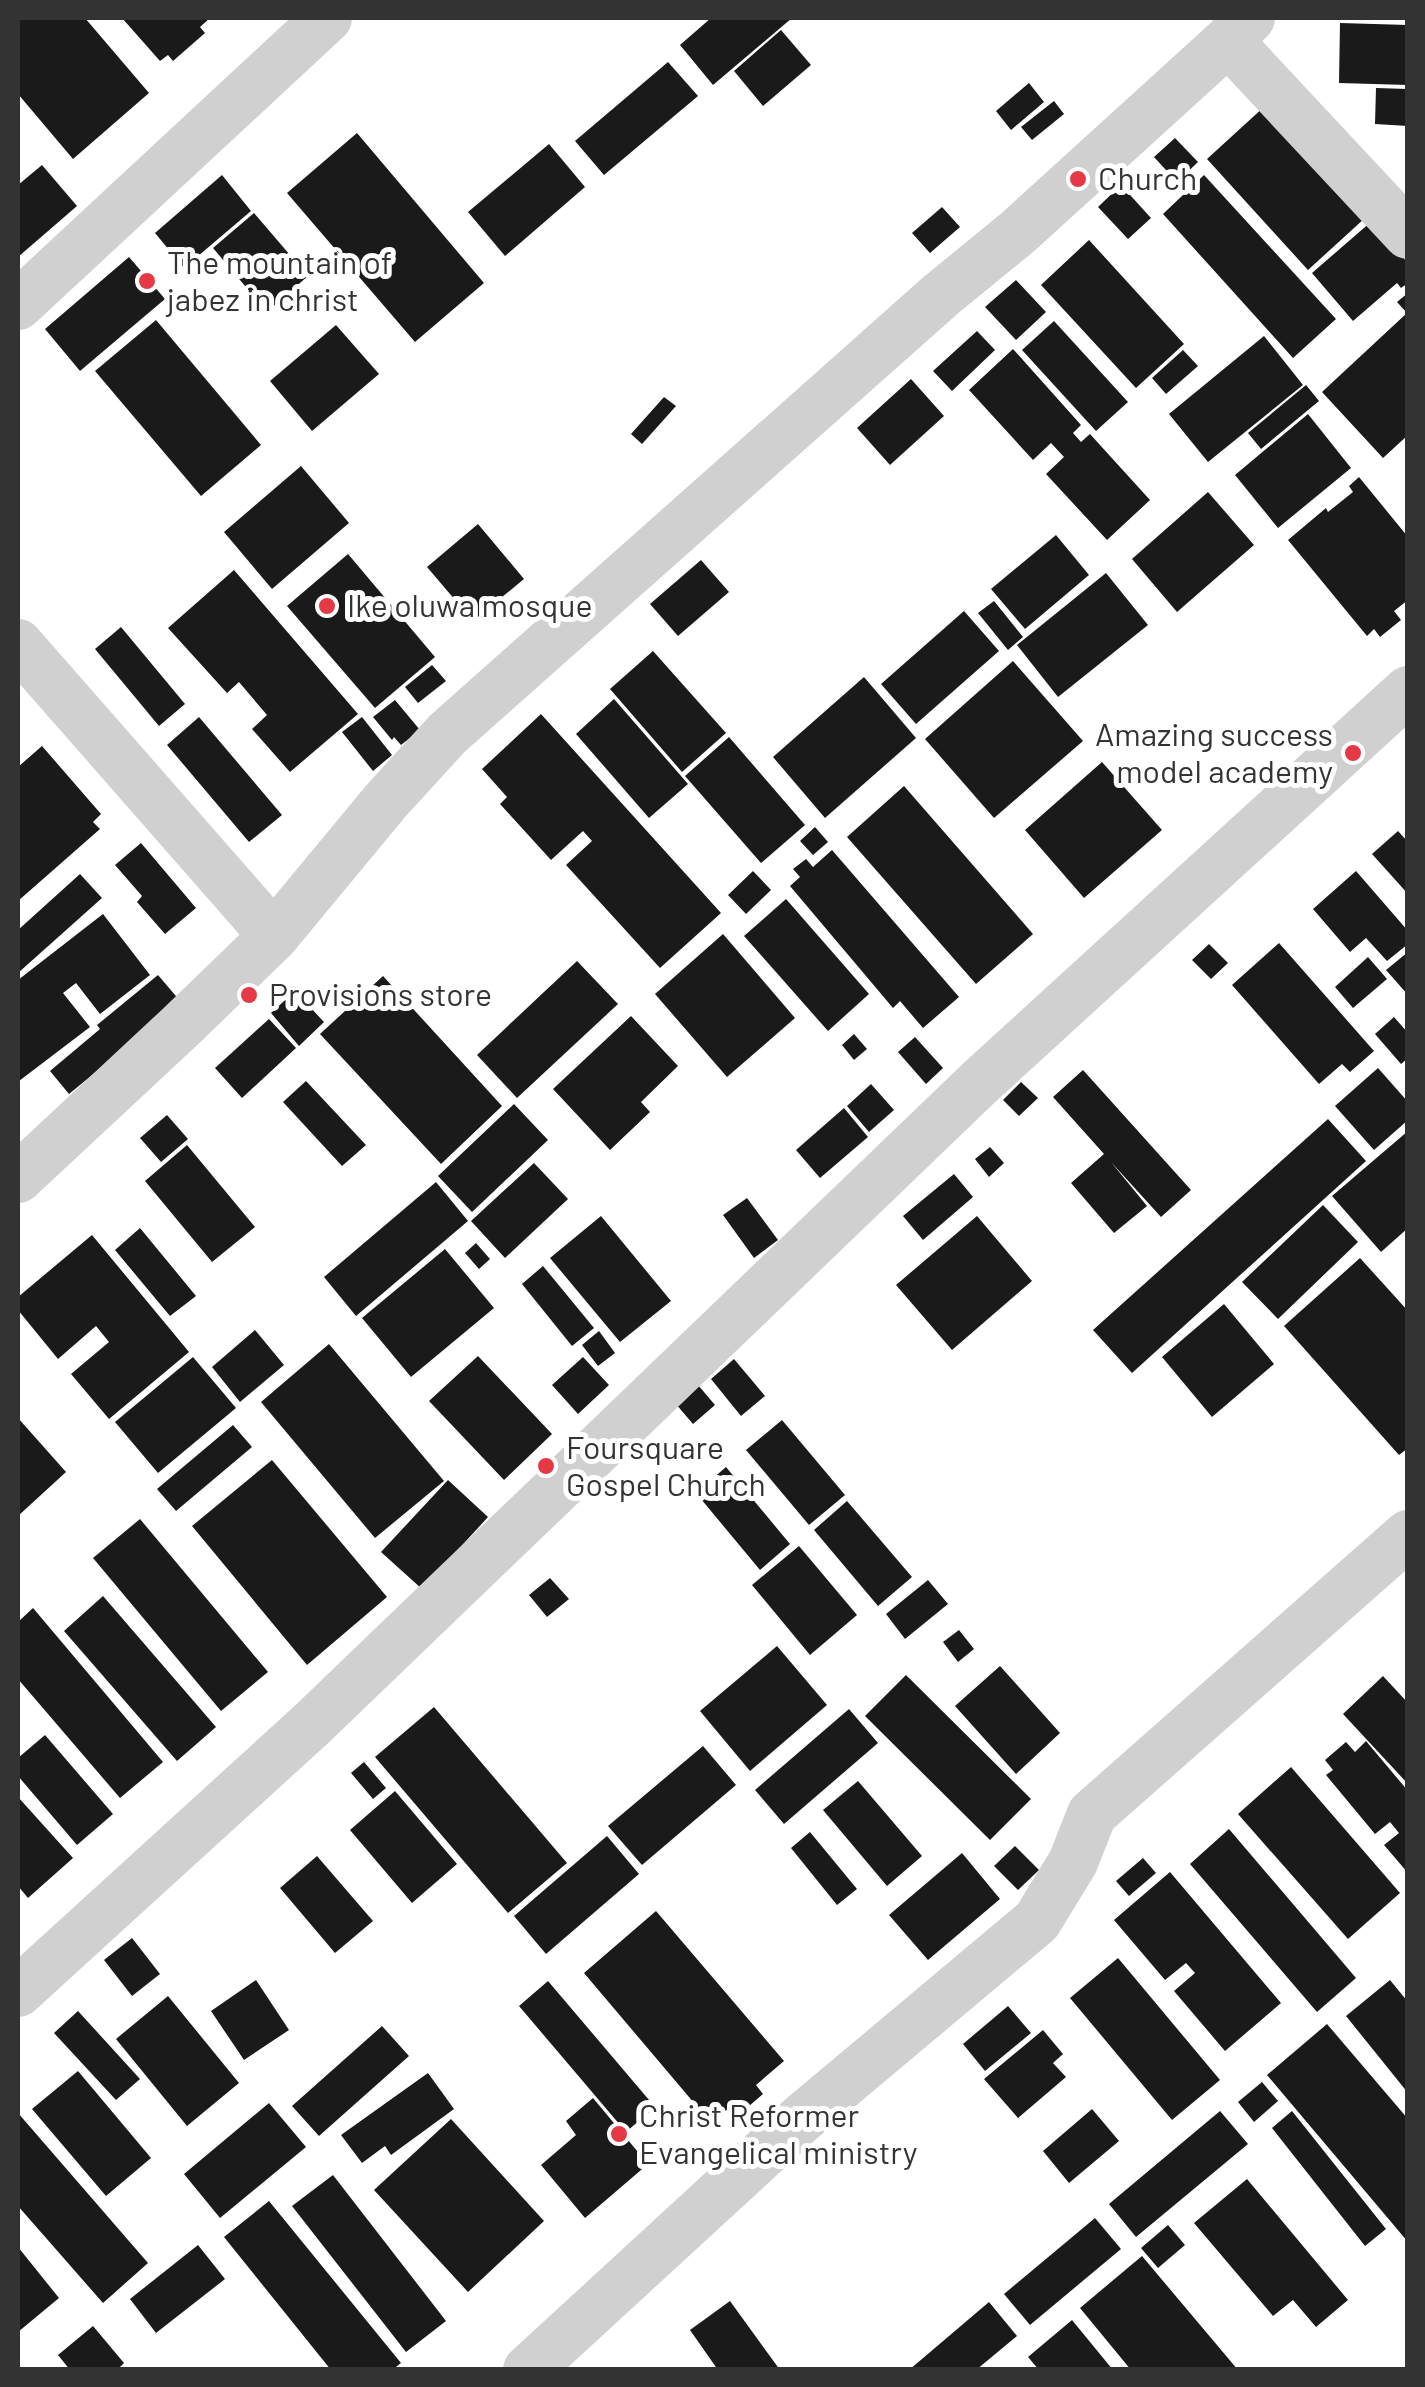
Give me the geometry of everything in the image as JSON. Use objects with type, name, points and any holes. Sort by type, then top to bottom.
[{"type":"street","points":[[18,305],[327,18]]},
{"type":"street","points":[[18,1178],[274,936],[447,734],[941,295],[1018,232],[1239,29],[1408,234]]},
{"type":"street","points":[[18,644],[274,936]]},
{"type":"street","points":[[18,1992],[326,1710],[980,1082],[1408,691]]},
{"type":"street","points":[[528,2370],[802,2120],[1037,1921],[1072,1862],[1092,1814],[1408,1535]]},
{"type":"building","points":[[18,18],[85,18],[149,93],[73,159],[18,94]]},
{"type":"building","points":[[122,18],[210,18],[200,27],[205,33],[173,61],[168,55],[160,61]]},
{"type":"building","points":[[711,18],[792,18],[713,85],[680,45]]},
{"type":"building","points":[[1340,23],[1408,25],[1408,85],[1339,83]]},
{"type":"building","points":[[781,30],[811,65],[763,106],[734,71]]},
{"type":"building","points":[[668,62],[698,96],[604,175],[575,141]]},
{"type":"building","points":[[1029,83],[1044,102],[1011,130],[996,111]]},
{"type":"building","points":[[1376,88],[1408,89],[1408,126],[1375,124]]},
{"type":"building","points":[[1054,101],[1064,114],[1032,140],[1021,127]]},
{"type":"building","points":[[1265,106],[1365,218],[1308,270],[1207,159]]},
{"type":"building","points":[[357,133],[484,283],[415,342],[287,193]]},
{"type":"building","points":[[1175,138],[1198,162],[1177,182],[1154,157]]},
{"type":"building","points":[[549,144],[585,187],[505,256],[468,212]]},
{"type":"building","points":[[42,165],[77,206],[18,257],[18,185]]},
{"type":"building","points":[[222,175],[251,211],[184,268],[155,233]]},
{"type":"building","points":[[1204,175],[1336,319],[1293,358],[1163,214]]},
{"type":"building","points":[[1121,185],[1151,218],[1128,239],[1098,207]]},
{"type":"building","points":[[942,207],[960,227],[930,253],[912,233]]},
{"type":"building","points":[[254,213],[308,276],[267,312],[213,248]]},
{"type":"building","points":[[1372,221],[1408,263],[1408,283],[1401,288],[1397,283],[1353,321],[1312,273]]},
{"type":"building","points":[[1089,240],[1184,344],[1136,388],[1041,285]]},
{"type":"building","points":[[129,257],[165,299],[80,371],[45,329]]},
{"type":"building","points":[[1016,280],[1046,312],[1016,340],[985,307]]},
{"type":"building","points":[[1408,293],[1408,435],[1383,458],[1322,392],[1407,313],[1397,302]]},
{"type":"building","points":[[156,320],[261,445],[201,496],[95,371]]},
{"type":"building","points":[[1054,321],[1128,402],[1096,431],[1022,350]]},
{"type":"building","points":[[336,325],[379,374],[312,431],[270,381]]},
{"type":"building","points":[[977,331],[995,350],[952,391],[933,371]]},
{"type":"building","points":[[1264,336],[1303,385],[1208,462],[1169,414]]},
{"type":"building","points":[[1013,349],[1081,425],[1073,433],[1081,442],[1090,434],[1150,500],[1107,540],[1046,474],[1064,457],[1051,443],[1033,460],[969,390]]},
{"type":"building","points":[[1183,350],[1198,366],[1166,394],[1152,378]]},
{"type":"building","points":[[911,379],[944,416],[890,465],[857,428]]},
{"type":"building","points":[[1306,385],[1319,401],[1261,449],[1248,433]]},
{"type":"building","points":[[664,397],[676,406],[642,444],[631,434]]},
{"type":"building","points":[[1308,414],[1351,468],[1278,528],[1235,475]]},
{"type":"building","points":[[301,466],[349,523],[272,589],[224,532]]},
{"type":"building","points":[[1359,477],[1408,537],[1408,600],[1394,611],[1401,620],[1380,637],[1374,629],[1367,636],[1288,540],[1326,508],[1328,512],[1353,492],[1349,486]]},
{"type":"building","points":[[1208,492],[1254,545],[1177,612],[1132,559]]},
{"type":"building","points":[[478,524],[524,579],[473,621],[427,567]]},
{"type":"building","points":[[1056,535],[1089,575],[1025,629],[991,589]]},
{"type":"building","points":[[348,554],[435,657],[375,708],[287,606]]},
{"type":"building","points":[[701,560],[729,592],[678,636],[650,604]]},
{"type":"building","points":[[234,570],[358,714],[290,772],[252,729],[267,715],[239,682],[227,693],[168,628]]},
{"type":"building","points":[[1106,573],[1148,625],[1058,697],[1017,645]]},
{"type":"building","points":[[994,601],[1023,637],[1008,650],[978,613]]},
{"type":"building","points":[[964,611],[999,651],[916,724],[881,684]]},
{"type":"building","points":[[121,627],[185,704],[159,726],[95,649]]},
{"type":"building","points":[[653,651],[726,733],[682,772],[610,689]]},
{"type":"building","points":[[1013,661],[1083,741],[994,818],[925,739]]},
{"type":"building","points":[[432,665],[446,681],[418,703],[405,687]]},
{"type":"building","points":[[864,677],[916,738],[825,818],[773,757]]},
{"type":"building","points":[[614,699],[688,784],[649,818],[576,734]]},
{"type":"building","points":[[395,700],[420,730],[401,745],[373,717]]},
{"type":"building","points":[[541,714],[721,913],[660,968],[566,865],[592,841],[583,831],[551,860],[500,804],[507,797],[482,769]]},
{"type":"building","points":[[199,717],[282,815],[249,842],[167,745]]},
{"type":"building","points":[[362,717],[392,755],[373,771],[342,732]]},
{"type":"building","points":[[729,737],[805,825],[761,863],[685,776]]},
{"type":"building","points":[[42,746],[101,814],[93,822],[100,829],[18,901],[18,767]]},
{"type":"building","points":[[1102,762],[1162,830],[1084,898],[1025,830]]},
{"type":"building","points":[[904,786],[1033,934],[976,984],[847,837]]},
{"type":"building","points":[[815,827],[828,842],[813,855],[800,841]]},
{"type":"building","points":[[1398,831],[1408,842],[1408,894],[1372,854]]},
{"type":"building","points":[[141,843],[196,908],[165,934],[137,902],[142,896],[115,865]]},
{"type":"building","points":[[832,850],[959,997],[923,1028],[900,1001],[893,1008],[790,886],[800,877],[793,869],[806,859],[813,867]]},
{"type":"building","points":[[753,871],[771,890],[746,914],[728,895]]},
{"type":"building","points":[[1356,871],[1408,931],[1408,944],[1387,961],[1366,938],[1350,952],[1313,909]]},
{"type":"building","points":[[80,874],[102,898],[18,973],[18,930]]},
{"type":"building","points":[[786,899],[869,994],[828,1031],[744,936]]},
{"type":"building","points":[[103,914],[150,975],[100,1014],[76,983],[63,993],[90,1027],[19,1081],[18,980]]},
{"type":"building","points":[[723,934],[795,1018],[727,1077],[655,994]]},
{"type":"building","points":[[1279,943],[1374,1051],[1350,1072],[1342,1064],[1319,1084],[1232,985]]},
{"type":"building","points":[[1209,944],[1228,963],[1211,979],[1192,960]]},
{"type":"building","points":[[1408,952],[1408,995],[1386,970]]},
{"type":"building","points":[[1368,957],[1387,979],[1353,1008],[1335,987]]},
{"type":"building","points":[[577,961],[618,1004],[517,1098],[477,1055]]},
{"type":"building","points":[[158,975],[181,1002],[69,1094],[50,1071],[100,1029],[97,1025]]},
{"type":"building","points":[[383,976],[502,1106],[441,1164],[320,1034]]},
{"type":"building","points":[[295,991],[324,1022],[299,1046],[271,1013]]},
{"type":"building","points":[[631,1016],[678,1066],[641,1102],[650,1112],[610,1150],[553,1089]]},
{"type":"building","points":[[1394,1017],[1408,1033],[1408,1058],[1401,1064],[1375,1034]]},
{"type":"building","points":[[269,1019],[296,1048],[242,1098],[215,1068]]},
{"type":"building","points":[[854,1034],[867,1049],[854,1060],[842,1045]]},
{"type":"building","points":[[915,1037],[943,1068],[926,1084],[898,1052]]},
{"type":"building","points":[[1378,1068],[1408,1102],[1408,1120],[1374,1150],[1335,1106]]},
{"type":"building","points":[[1083,1070],[1191,1190],[1161,1217],[1111,1162],[1147,1206],[1114,1233],[1071,1183],[1104,1154],[1053,1097]]},
{"type":"building","points":[[306,1081],[366,1145],[342,1166],[283,1102]]},
{"type":"building","points":[[1021,1082],[1038,1098],[1019,1116],[1003,1100]]},
{"type":"building","points":[[871,1084],[894,1110],[869,1132],[847,1106]]},
{"type":"building","points":[[514,1104],[548,1140],[472,1212],[438,1176]]},
{"type":"building","points":[[844,1108],[868,1137],[820,1178],[796,1150]]},
{"type":"building","points":[[167,1115],[188,1139],[161,1162],[140,1138]]},
{"type":"building","points":[[1328,1119],[1366,1161],[1132,1373],[1093,1330]]},
{"type":"building","points":[[1408,1131],[1408,1228],[1381,1252],[1332,1196]]},
{"type":"building","points":[[187,1145],[255,1227],[212,1262],[145,1181]]},
{"type":"building","points":[[990,1147],[1004,1163],[989,1177],[975,1159]]},
{"type":"building","points":[[534,1163],[568,1199],[505,1258],[471,1221]]},
{"type":"building","points":[[954,1174],[973,1197],[923,1240],[903,1216]]},
{"type":"building","points":[[436,1182],[468,1221],[356,1316],[324,1277]]},
{"type":"building","points":[[747,1198],[778,1240],[754,1258],[723,1215]]},
{"type":"building","points":[[1323,1205],[1358,1242],[1278,1319],[1242,1282]]},
{"type":"building","points":[[601,1216],[671,1301],[620,1342],[550,1258]]},
{"type":"building","points":[[977,1216],[1032,1281],[952,1350],[896,1285]]},
{"type":"building","points":[[140,1228],[196,1296],[170,1316],[115,1250]]},
{"type":"building","points":[[92,1235],[189,1352],[109,1419],[71,1374],[109,1342],[96,1326],[58,1359],[18,1310],[18,1297]]},
{"type":"building","points":[[476,1243],[490,1259],[479,1269],[465,1253]]},
{"type":"building","points":[[445,1249],[494,1308],[411,1377],[362,1318]]},
{"type":"building","points":[[1360,1258],[1408,1311],[1408,1448],[1399,1455],[1284,1326]]},
{"type":"building","points":[[543,1266],[594,1328],[572,1346],[522,1284]]},
{"type":"building","points":[[1224,1304],[1274,1364],[1212,1417],[1162,1357]]},
{"type":"building","points":[[255,1330],[284,1365],[240,1402],[212,1367]]},
{"type":"building","points":[[599,1331],[615,1353],[598,1366],[582,1345]]},
{"type":"building","points":[[329,1344],[444,1481],[375,1538],[261,1402]]},
{"type":"building","points":[[478,1356],[552,1434],[504,1480],[429,1401]]},
{"type":"building","points":[[193,1357],[236,1408],[158,1473],[115,1422]]},
{"type":"building","points":[[583,1357],[609,1385],[578,1414],[552,1385]]},
{"type":"building","points":[[734,1359],[765,1396],[741,1416],[711,1379]]},
{"type":"building","points":[[698,1385],[715,1405],[693,1424],[675,1403]]},
{"type":"building","points":[[18,1418],[66,1472],[18,1516]]},
{"type":"building","points":[[782,1420],[845,1495],[809,1525],[746,1450]]},
{"type":"building","points":[[233,1425],[252,1447],[176,1511],[157,1489]]},
{"type":"building","points":[[272,1460],[387,1597],[307,1665],[192,1526]]},
{"type":"building","points":[[726,1467],[790,1544],[760,1570],[696,1493]]},
{"type":"building","points":[[448,1480],[488,1517],[422,1589],[381,1552]]},
{"type":"building","points":[[847,1501],[912,1577],[878,1606],[814,1530]]},
{"type":"building","points":[[140,1519],[268,1672],[221,1711],[93,1558]]},
{"type":"building","points":[[799,1546],[857,1615],[810,1655],[752,1585]]},
{"type":"building","points":[[550,1578],[569,1599],[547,1617],[529,1595]]},
{"type":"building","points":[[928,1580],[948,1604],[905,1639],[886,1614]]},
{"type":"building","points":[[103,1596],[216,1727],[177,1761],[64,1631]]},
{"type":"building","points":[[33,1608],[163,1762],[120,1798],[18,1679],[18,1622]]},
{"type":"building","points":[[959,1630],[974,1649],[958,1662],[943,1642]]},
{"type":"building","points":[[777,1646],[827,1705],[750,1771],[700,1711]]},
{"type":"building","points":[[1000,1666],[1060,1733],[1016,1774],[955,1706]]},
{"type":"building","points":[[906,1675],[1031,1799],[990,1840],[865,1716]]},
{"type":"building","points":[[1383,1676],[1408,1703],[1408,1784],[1343,1714]]},
{"type":"building","points":[[434,1707],[567,1863],[508,1913],[375,1757]]},
{"type":"building","points":[[849,1709],[878,1743],[784,1824],[755,1790]]},
{"type":"building","points":[[45,1735],[113,1814],[77,1845],[18,1776],[18,1758]]},
{"type":"building","points":[[1366,1741],[1408,1791],[1408,1873],[1384,1845],[1399,1833],[1390,1822],[1375,1834],[1326,1775],[1333,1770],[1325,1760],[1346,1742],[1355,1752]]},
{"type":"building","points":[[703,1746],[736,1785],[642,1865],[608,1826]]},
{"type":"building","points":[[364,1762],[386,1788],[373,1799],[351,1773]]},
{"type":"building","points":[[1291,1767],[1400,1893],[1348,1939],[1238,1814]]},
{"type":"building","points":[[858,1781],[922,1856],[887,1886],[823,1810]]},
{"type":"building","points":[[395,1791],[457,1864],[412,1903],[350,1830]]},
{"type":"building","points":[[18,1797],[73,1858],[28,1898],[18,1886]]},
{"type":"building","points":[[1229,1829],[1356,1978],[1317,2012],[1190,1864]]},
{"type":"building","points":[[810,1832],[857,1889],[837,1905],[791,1848]]},
{"type":"building","points":[[607,1836],[639,1874],[546,1954],[514,1916]]},
{"type":"building","points":[[1015,1846],[1039,1870],[1018,1890],[994,1866]]},
{"type":"building","points":[[962,1853],[1000,1899],[928,1960],[889,1915]]},
{"type":"building","points":[[317,1856],[373,1921],[335,1953],[280,1888]]},
{"type":"building","points":[[1143,1858],[1156,1873],[1129,1896],[1116,1881]]},
{"type":"building","points":[[1170,1872],[1281,2003],[1225,2051],[1174,1991],[1195,1973],[1186,1963],[1165,1980],[1114,1920]]},
{"type":"building","points":[[656,1911],[784,2061],[756,2085],[763,2094],[741,2113],[734,2104],[711,2123],[584,1973]]},
{"type":"building","points":[[132,1938],[160,1974],[132,1996],[104,1960]]},
{"type":"building","points":[[1118,1958],[1220,2080],[1172,2120],[1070,1998]]},
{"type":"building","points":[[256,1980],[289,2030],[244,2060],[211,2011]]},
{"type":"building","points":[[1390,1980],[1408,2002],[1408,2093],[1346,2016]]},
{"type":"building","points":[[548,1981],[655,2107],[626,2132],[519,2006]]},
{"type":"building","points":[[168,1996],[239,2083],[187,2126],[116,2039]]},
{"type":"building","points":[[1008,2006],[1031,2033],[985,2071],[963,2044]]},
{"type":"building","points":[[78,2011],[140,2079],[116,2100],[54,2033]]},
{"type":"building","points":[[1327,2024],[1408,2119],[1408,2242],[1267,2075]]},
{"type":"building","points":[[382,2026],[409,2056],[319,2136],[292,2106]]},
{"type":"building","points":[[1043,2030],[1063,2054],[1053,2063],[1066,2077],[1018,2118],[984,2079]]},
{"type":"building","points":[[78,2071],[151,2158],[106,2196],[32,2109]]},
{"type":"building","points":[[428,2073],[454,2109],[391,2155],[385,2146],[362,2163],[341,2135]]},
{"type":"building","points":[[1262,2082],[1278,2101],[1254,2122],[1238,2102]]},
{"type":"building","points":[[593,2098],[648,2164],[585,2218],[541,2165],[576,2135],[566,2121]]},
{"type":"building","points":[[269,2103],[306,2147],[220,2218],[184,2174]]},
{"type":"building","points":[[1092,2109],[1119,2141],[1069,2183],[1043,2151]]},
{"type":"building","points":[[1220,2111],[1248,2144],[1136,2237],[1109,2204]]},
{"type":"building","points":[[1292,2111],[1386,2229],[1365,2246],[1272,2128]]},
{"type":"building","points":[[18,2113],[148,2263],[103,2303],[18,2206]]},
{"type":"building","points":[[451,2119],[544,2221],[468,2292],[374,2190]]},
{"type":"building","points":[[333,2175],[446,2321],[406,2352],[292,2206]]},
{"type":"building","points":[[1247,2179],[1348,2300],[1316,2327],[1293,2300],[1273,2316],[1194,2223]]},
{"type":"building","points":[[269,2201],[401,2363],[392,2370],[331,2370],[224,2237]]},
{"type":"building","points":[[1095,2218],[1121,2249],[1030,2325],[1004,2294]]},
{"type":"building","points":[[1168,2225],[1185,2245],[1158,2268],[1141,2248]]},
{"type":"building","points":[[198,2245],[225,2279],[156,2333],[130,2299]]},
{"type":"building","points":[[18,2247],[59,2298],[18,2332]]},
{"type":"building","points":[[1142,2256],[1238,2370],[1131,2370],[1080,2308]]},
{"type":"building","points":[[730,2301],[780,2370],[718,2370],[690,2330]]},
{"type":"building","points":[[989,2302],[1017,2336],[976,2370],[909,2370]]},
{"type":"building","points":[[1072,2320],[1113,2370],[1039,2370],[1028,2357]]},
{"type":"building","points":[[93,2326],[124,2363],[117,2370],[70,2370],[58,2355]]},
{"type":"place","name":"Church","points":[[1078,179]]},
{"type":"place","name":"The mountain of jabez in christ","points":[[147,281]]},
{"type":"place","name":"Ike oluwa mosque","points":[[327,606]]},
{"type":"place","name":"Amazing success model academy","points":[[1353,753]]},
{"type":"place","name":"Provisions store","points":[[249,995]]},
{"type":"place","name":"Foursquare Gospel Church","points":[[546,1466]]},
{"type":"place","name":"Christ Reformer Evangelical ministry","points":[[619,2134]]}]
